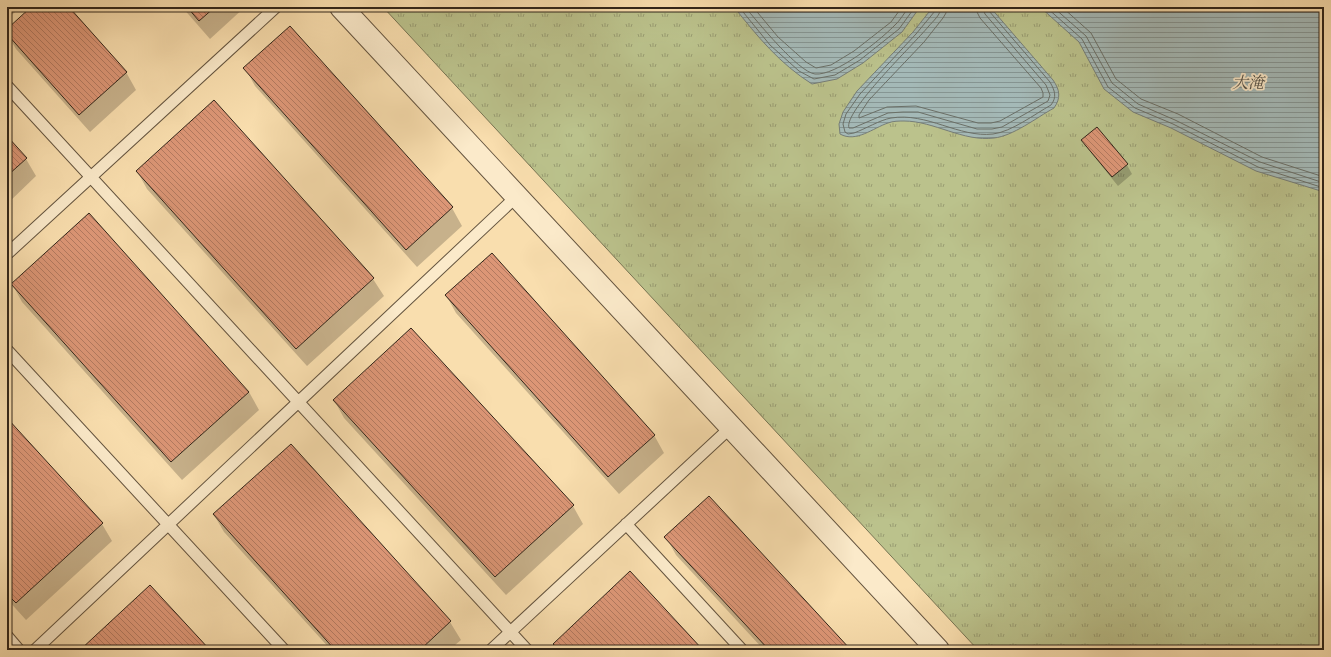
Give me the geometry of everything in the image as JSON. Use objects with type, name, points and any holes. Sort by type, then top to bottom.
[{"type":"street","points":[[341,7],[938,650]]},
{"type":"lane","points":[[7,254],[276,7]]},
{"type":"lane","points":[[7,86],[527,650]]},
{"type":"lane","points":[[35,650],[516,196]]},
{"type":"lane","points":[[7,350],[284,650]]},
{"type":"lane","points":[[491,650],[731,427]]},
{"type":"lane","points":[[626,524],[742,650]]},
{"type":"lane","points":[[7,636],[19,650]]},
{"type":"green space","points":[[383,7],[1324,7],[1324,650],[978,650]]},
{"type":"water","points":[[734,7],[920,7],[902,32],[863,63],[837,79],[812,84],[779,58],[760,39]]},
{"type":"water","points":[[933,7],[990,7],[1053,80],[1059,94],[1058,101],[1054,108],[1009,134],[994,138],[971,137],[926,124],[904,121],[890,122],[858,136],[852,137],[840,134],[839,124],[843,112],[857,91],[913,32]]},
{"type":"water","name":"大淹","points":[[1040,7],[1324,7],[1324,192],[1256,171],[1171,128],[1133,112],[1104,89],[1079,42]]},
{"type":"building","points":[[31,7],[69,7],[127,72],[79,115],[7,34],[7,29]]},
{"type":"building","points":[[187,7],[215,7],[199,21]]},
{"type":"building","points":[[290,26],[453,207],[406,250],[243,68]]},
{"type":"building","points":[[214,100],[374,278],[296,349],[136,171]]},
{"type":"building","points":[[1097,127],[1128,164],[1112,177],[1081,140]]},
{"type":"building","points":[[7,136],[27,158],[7,176]]},
{"type":"building","points":[[89,213],[249,392],[171,462],[11,284]]},
{"type":"building","points":[[492,253],[655,435],[608,477],[445,295]]},
{"type":"building","points":[[411,328],[574,505],[495,577],[333,400]]},
{"type":"building","points":[[7,418],[103,523],[16,603],[7,594]]},
{"type":"building","points":[[291,444],[451,621],[420,650],[335,650],[213,514]]},
{"type":"building","points":[[709,496],[851,650],[769,650],[664,537]]},
{"type":"building","points":[[630,571],[703,650],[559,650],[553,644]]},
{"type":"building","points":[[150,585],[210,650],[80,650]]}]
